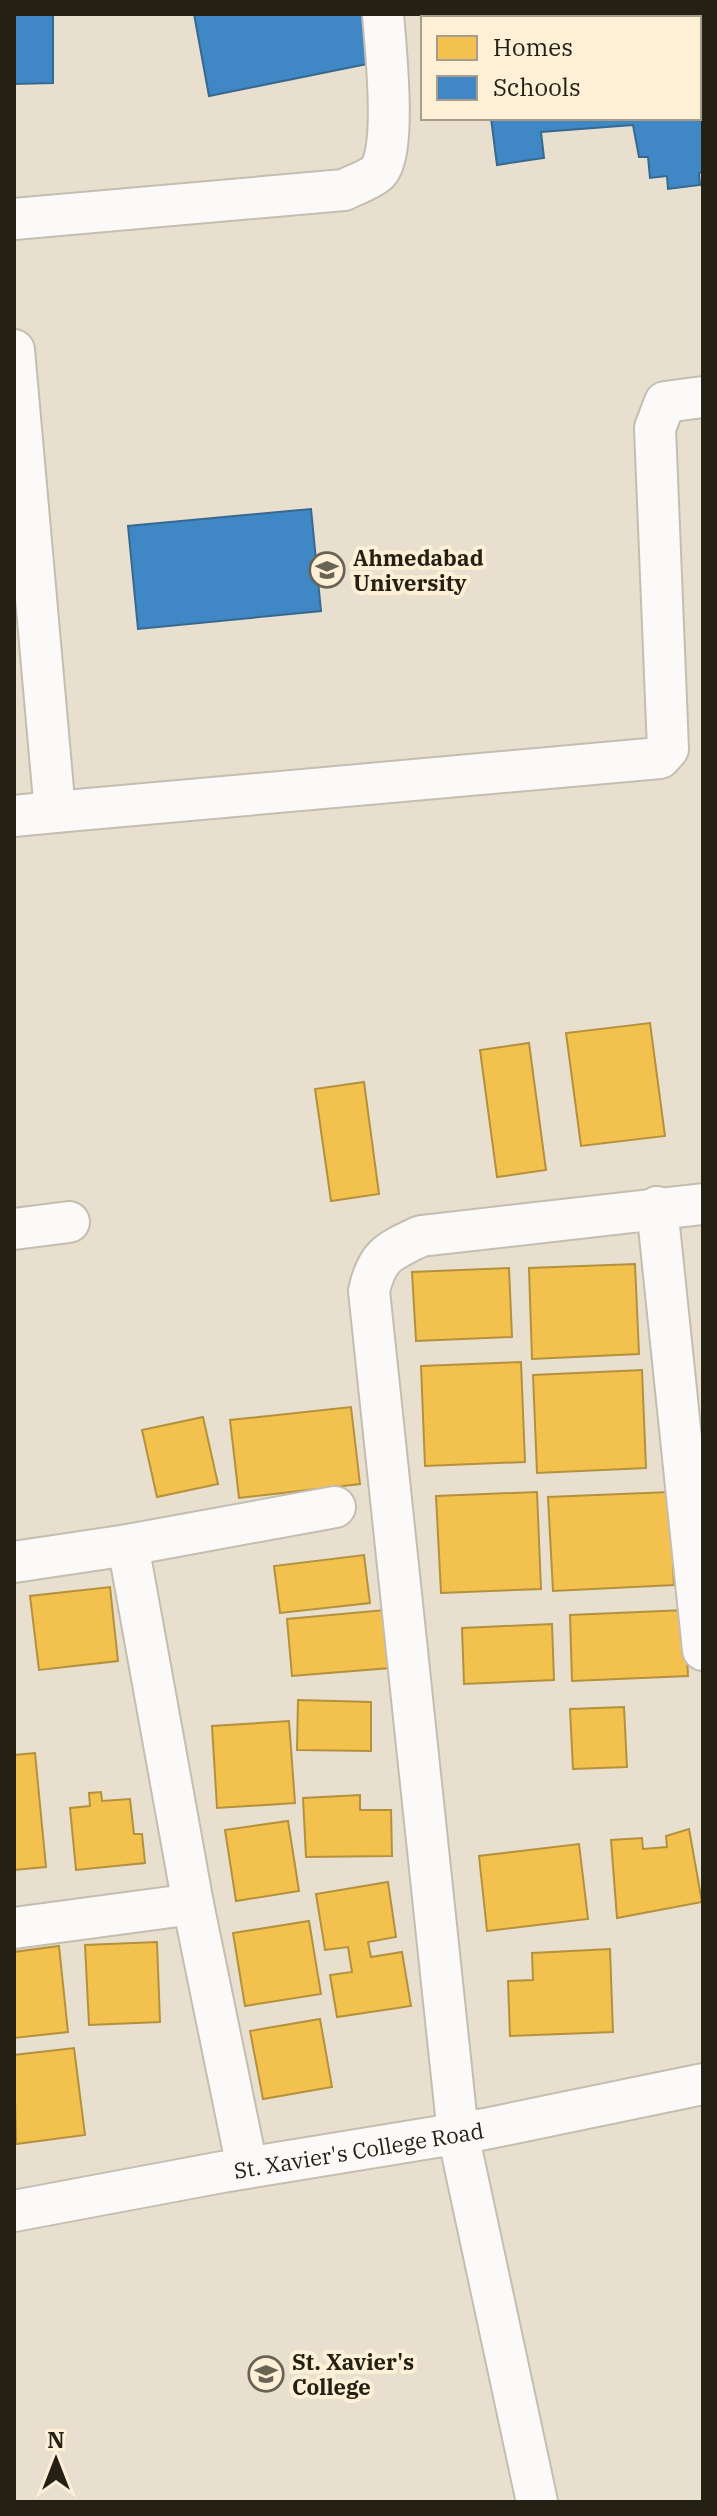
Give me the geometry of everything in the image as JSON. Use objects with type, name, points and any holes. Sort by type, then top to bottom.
[{"type":"street","points":[[14,219],[344,190],[379,172],[386,155],[388,128],[383,14]]},
{"type":"street","points":[[14,350],[55,812]]},
{"type":"street","points":[[14,816],[660,758],[668,749],[655,428],[665,402],[703,397]]},
{"type":"street","points":[[537,2502],[458,2134],[369,1291],[374,1267],[391,1250],[421,1236],[703,1204]]},
{"type":"street","points":[[657,1207],[703,1650]]},
{"type":"street","points":[[14,1229],[69,1222]]},
{"type":"street","points":[[14,1562],[128,1545],[335,1507]]},
{"type":"street","points":[[128,1545],[193,1904],[247,2167]]},
{"type":"street","points":[[14,1928],[193,1904]]},
{"type":"street","name":"St. Xavier's College Road","points":[[14,2211],[247,2167],[458,2134],[703,2084]]},
{"type":"building: Homes","points":[[650,1023],[665,1136],[581,1146],[566,1033]]},
{"type":"building: Homes","points":[[529,1043],[546,1170],[497,1177],[480,1050]]},
{"type":"building: Homes","points":[[364,1082],[379,1194],[331,1201],[315,1089]]},
{"type":"building: Homes","points":[[635,1264],[639,1354],[532,1359],[529,1268]]},
{"type":"building: Homes","points":[[509,1268],[512,1337],[416,1341],[412,1272]]},
{"type":"building: Homes","points":[[521,1362],[525,1462],[425,1466],[421,1366]]},
{"type":"building: Homes","points":[[642,1370],[646,1468],[537,1473],[533,1375]]},
{"type":"building: Homes","points":[[351,1407],[360,1484],[239,1498],[230,1420]]},
{"type":"building: Homes","points":[[203,1417],[218,1484],[157,1497],[142,1430]]},
{"type":"building: Homes","points":[[537,1492],[541,1589],[441,1593],[436,1496]]},
{"type":"building: Homes","points":[[670,1492],[674,1585],[553,1591],[548,1497]]},
{"type":"building: Homes","points":[[364,1555],[370,1603],[280,1613],[274,1566]]},
{"type":"building: Homes","points":[[110,1587],[118,1661],[39,1670],[30,1596]]},
{"type":"building: Homes","points":[[385,1610],[390,1668],[292,1676],[287,1619]]},
{"type":"building: Homes","points":[[685,1610],[688,1676],[572,1681],[570,1615]]},
{"type":"building: Homes","points":[[552,1624],[554,1680],[464,1684],[462,1628]]},
{"type":"building: Homes","points":[[298,1700],[371,1702],[371,1751],[297,1750]]},
{"type":"building: Homes","points":[[624,1707],[627,1767],[573,1769],[570,1709]]},
{"type":"building: Homes","points":[[289,1721],[295,1803],[217,1808],[212,1726]]},
{"type":"building: Homes","points":[[35,1753],[46,1867],[14,1870],[14,1755]]},
{"type":"building: Homes","points":[[101,1792],[102,1801],[130,1799],[134,1834],[142,1834],[145,1863],[76,1870],[70,1808],[90,1806],[89,1793]]},
{"type":"building: Homes","points":[[360,1795],[360,1810],[391,1810],[392,1856],[306,1857],[303,1798]]},
{"type":"building: Homes","points":[[288,1821],[299,1891],[236,1901],[225,1830]]},
{"type":"building: Homes","points":[[689,1829],[702,1902],[617,1918],[611,1840],[642,1838],[643,1849],[667,1847],[666,1836]]},
{"type":"building: Homes","points":[[579,1844],[588,1919],[487,1931],[479,1856]]},
{"type":"building: Homes","points":[[388,1882],[396,1937],[368,1942],[371,1957],[402,1952],[411,2006],[337,2017],[330,1975],[352,1972],[348,1947],[325,1950],[316,1894]]},
{"type":"building: Homes","points":[[309,1921],[321,1994],[245,2006],[233,1933]]},
{"type":"building: Homes","points":[[157,1942],[160,2022],[89,2025],[85,1945]]},
{"type":"building: Homes","points":[[59,1946],[68,2032],[14,2038],[14,1952]]},
{"type":"building: Homes","points":[[610,1949],[613,2032],[510,2036],[508,1981],[533,1980],[532,1953]]},
{"type":"building: Homes","points":[[320,2019],[332,2087],[263,2099],[250,2031]]},
{"type":"building: Homes","points":[[74,2048],[85,2135],[16,2144],[14,2055]]},
{"type":"building: Schools","points":[[14,14],[53,14],[53,83],[14,84]]},
{"type":"building: Schools","points":[[194,14],[366,14],[377,62],[209,96]]},
{"type":"building: Schools","points":[[701,32],[703,172],[699,173],[700,185],[668,189],[667,176],[650,178],[648,157],[639,157],[633,125],[541,132],[544,158],[497,165],[491,120],[701,120]]},
{"type":"building: Schools","points":[[311,509],[321,611],[138,629],[128,526]]},
{"type":"place","name":"Ahmedabad University","points":[[327,570]]},
{"type":"place","name":"St. Xavier's College","points":[[266,2374]]}]
